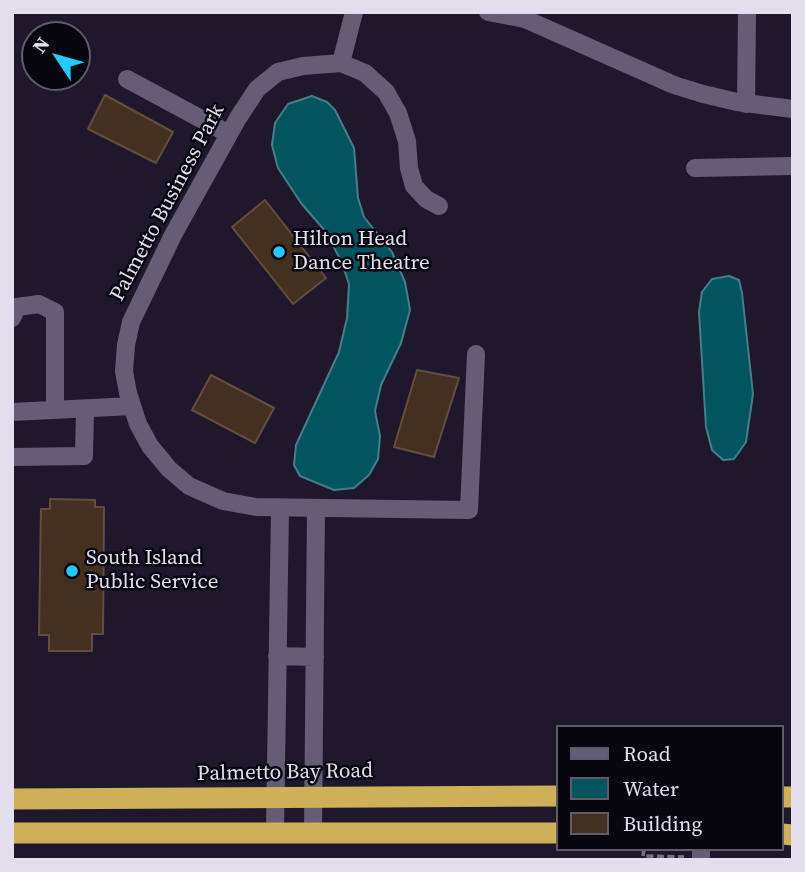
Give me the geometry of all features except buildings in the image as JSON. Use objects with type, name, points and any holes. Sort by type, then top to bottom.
[{"type":"highway","name":"Palmetto Bay Road","points":[[12,799],[556,796]]},
{"type":"highway","points":[[12,833],[556,833]]},
{"type":"street","points":[[354,12],[341,63],[365,74],[386,92],[398,113],[407,141],[409,168],[414,186],[426,199],[439,206]]},
{"type":"street","points":[[488,12],[524,19],[674,85],[746,104],[793,109]]},
{"type":"street","points":[[746,104],[747,12]]},
{"type":"street","name":"Palmetto Business Park","points":[[341,63],[303,66],[278,72],[257,89],[229,134],[173,235],[131,322],[124,371],[138,424],[150,446],[169,469],[189,486],[223,501],[256,508],[470,510],[476,354]]},
{"type":"street","points":[[127,79],[229,134]]},
{"type":"street","points":[[695,168],[793,166]]},
{"type":"street","points":[[12,318],[18,307],[39,304],[55,312],[55,410]]},
{"type":"street","points":[[12,412],[132,406]]},
{"type":"street","points":[[12,457],[84,456],[85,409]]},
{"type":"street","points":[[275,832],[280,508]]},
{"type":"street","points":[[313,832],[316,508]]},
{"type":"street","points":[[277,656],[315,657]]},
{"type":"path","points":[[643,851],[643,856],[701,856]]},
{"type":"water","points":[[312,96],[327,102],[335,110],[354,148],[358,198],[364,217],[392,252],[405,282],[410,310],[401,343],[381,385],[375,411],[380,436],[378,459],[369,475],[354,488],[334,490],[300,476],[294,465],[296,445],[339,352],[347,318],[349,284],[326,232],[301,203],[278,168],[272,145],[275,123],[288,104]]},
{"type":"water","points":[[729,276],[739,280],[742,293],[753,394],[746,442],[734,459],[723,460],[712,450],[706,427],[699,312],[702,292],[712,279]]},
{"type":"place","name":"Hilton Head Dance Theatre","points":[[279,252]]},
{"type":"place","name":"South Island Public Service","points":[[72,571]]}]
